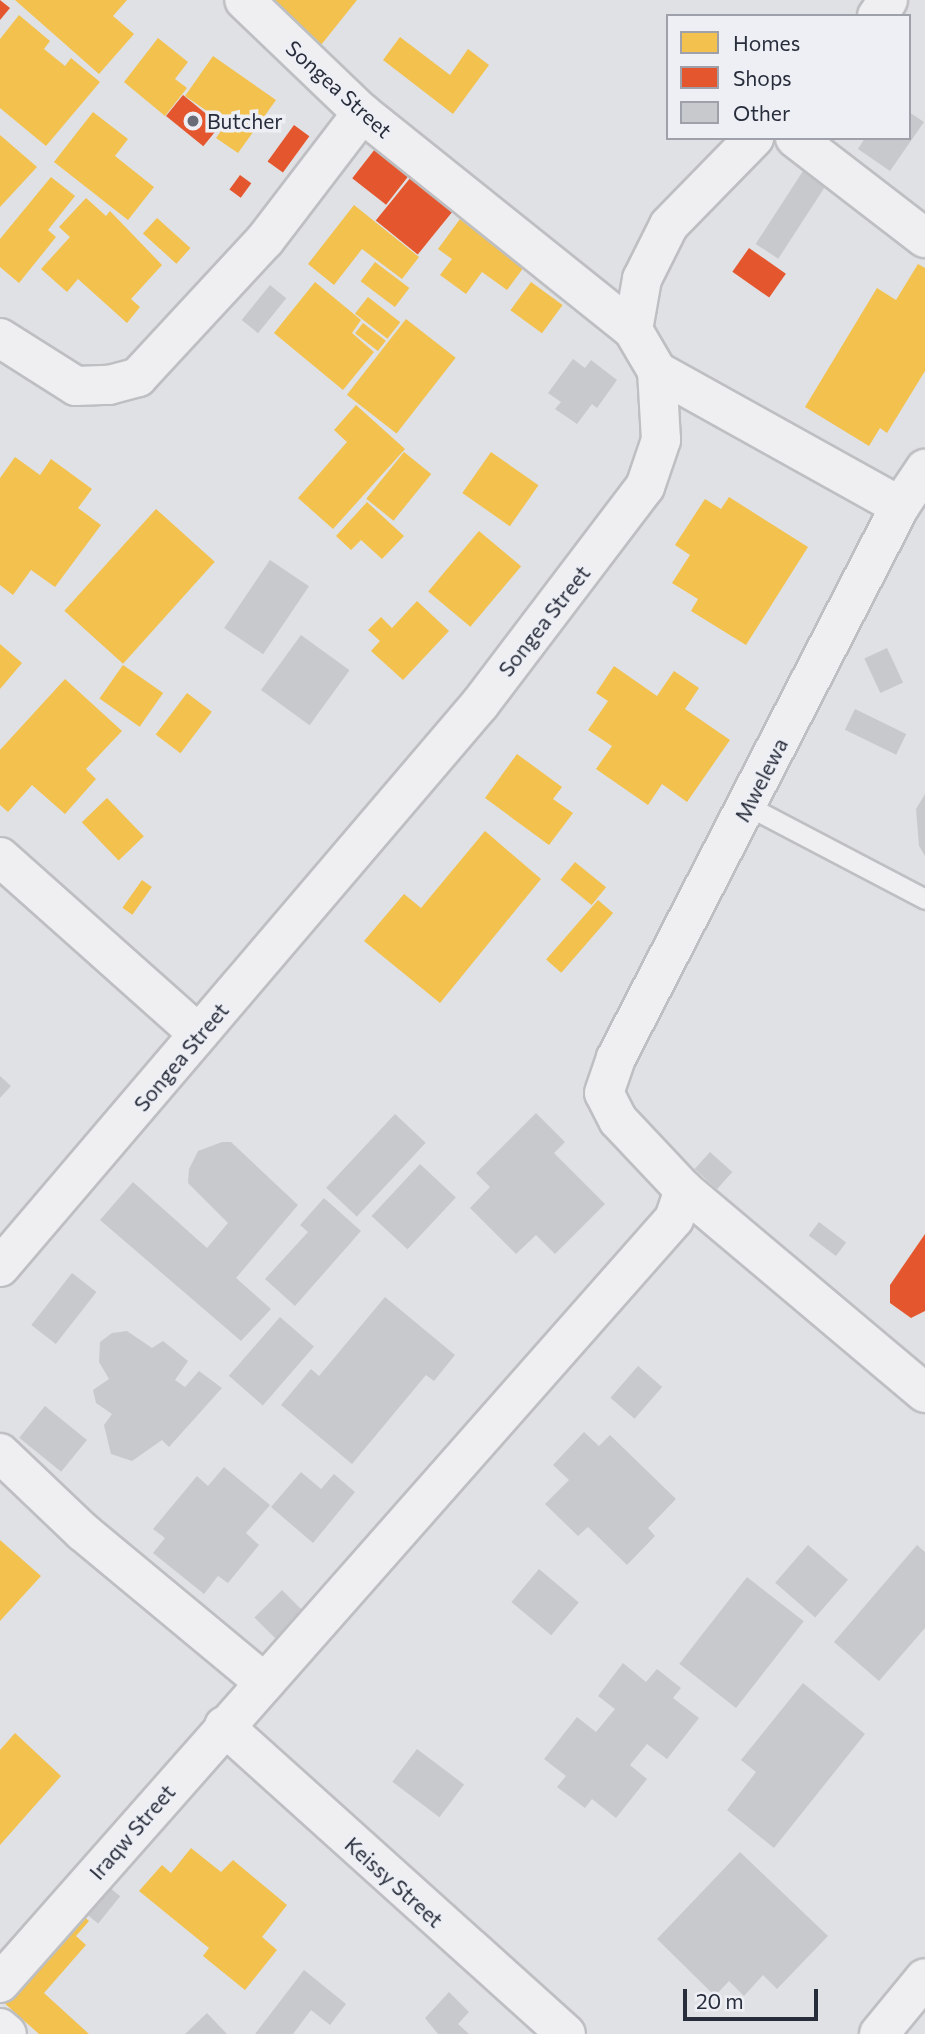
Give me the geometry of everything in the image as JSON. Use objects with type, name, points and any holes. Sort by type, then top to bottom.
[{"type":"street","name":"Songea Street","points":[[0,1267],[480,704],[645,487],[661,440],[657,371],[633,330],[362,113],[244,0]]},
{"type":"street","points":[[0,338],[76,386],[108,386],[138,377],[265,240],[362,113]]},
{"type":"street","points":[[633,330],[642,279],[669,225],[752,140]]},
{"type":"street","points":[[798,140],[925,238]]},
{"type":"street","points":[[657,371],[900,506]]},
{"type":"street","name":"Mwelewa","points":[[684,1189],[618,1120],[604,1093],[616,1058],[900,506],[925,469]]},
{"type":"street","points":[[0,857],[199,1034]]},
{"type":"street","points":[[684,1189],[925,1393]]},
{"type":"street","name":"Iraqw Street","points":[[0,1983],[224,1726],[647,1255],[674,1219],[684,1189]]},
{"type":"street","points":[[0,1453],[83,1532],[265,1683]]},
{"type":"street","name":"Keissy Street","points":[[224,1726],[566,2034]]},
{"type":"street","points":[[878,2034],[925,1978]]},
{"type":"street","points":[[0,2028],[7,2034]]},
{"type":"lane","points":[[748,806],[925,899]]},
{"type":"building: Homes","points":[[15,0],[127,0],[113,16],[134,34],[99,74]]},
{"type":"building: Homes","points":[[266,0],[357,0],[321,45]]},
{"type":"building: Homes","points":[[19,15],[50,41],[44,49],[65,66],[71,58],[100,82],[46,146],[0,108],[0,39]]},
{"type":"building: Homes","points":[[400,37],[450,75],[468,49],[489,65],[453,114],[383,60]]},
{"type":"building: Homes","points":[[158,38],[188,62],[175,79],[187,88],[165,116],[124,82]]},
{"type":"building: Homes","points":[[213,56],[276,100],[238,153],[216,138],[226,124],[185,96]]},
{"type":"building: Homes","points":[[93,112],[128,139],[115,156],[154,187],[128,220],[54,162]]},
{"type":"building: Homes","points":[[0,135],[37,167],[0,207]]},
{"type":"building: Homes","points":[[51,177],[75,196],[48,230],[56,237],[19,283],[0,267],[0,239]]},
{"type":"building: Homes","points":[[86,198],[106,216],[110,211],[162,265],[131,299],[140,307],[127,323],[78,279],[67,292],[41,269],[70,237],[59,227]]},
{"type":"building: Homes","points":[[354,205],[419,257],[402,279],[362,249],[334,285],[308,264]]},
{"type":"building: Homes","points":[[157,218],[190,248],[176,264],[143,234]]},
{"type":"building: Homes","points":[[460,219],[524,267],[507,290],[482,272],[466,294],[440,275],[452,259],[438,249]]},
{"type":"building: Homes","points":[[375,262],[409,288],[395,307],[361,281]]},
{"type":"building: Homes","points":[[918,264],[925,268],[925,371],[887,433],[880,428],[869,446],[805,407],[877,288],[896,300]]},
{"type":"building: Homes","points":[[315,282],[361,320],[352,333],[374,352],[343,390],[274,333]]},
{"type":"building: Homes","points":[[531,282],[563,305],[542,333],[510,310]]},
{"type":"building: Homes","points":[[368,297],[400,322],[387,339],[355,314]]},
{"type":"building: Homes","points":[[406,319],[456,358],[397,433],[347,395]]},
{"type":"building: Homes","points":[[363,323],[386,341],[378,351],[355,333]]},
{"type":"building: Homes","points":[[356,405],[405,449],[333,529],[298,498],[347,442],[334,430]]},
{"type":"building: Homes","points":[[404,452],[431,474],[393,521],[366,499]]},
{"type":"building: Homes","points":[[491,452],[539,485],[510,526],[462,493]]},
{"type":"building: Homes","points":[[15,457],[40,475],[51,459],[92,489],[78,508],[101,525],[55,587],[31,570],[13,595],[0,585],[0,478]]},
{"type":"building: Homes","points":[[729,497],[808,547],[746,645],[691,611],[698,599],[672,583],[690,555],[675,545],[705,499],[721,509]]},
{"type":"building: Homes","points":[[367,502],[404,536],[382,559],[361,540],[351,550],[336,536]]},
{"type":"building: Homes","points":[[156,509],[215,562],[123,664],[64,611]]},
{"type":"building: Homes","points":[[479,531],[521,566],[470,627],[428,592]]},
{"type":"building: Homes","points":[[417,601],[449,631],[403,680],[371,651],[380,641],[368,630],[381,617],[392,628]]},
{"type":"building: Homes","points":[[0,644],[22,663],[0,689]]},
{"type":"building: Homes","points":[[123,665],[163,693],[140,727],[99,699]]},
{"type":"building: Homes","points":[[614,666],[657,696],[674,671],[699,688],[685,709],[730,740],[687,802],[662,784],[648,805],[596,769],[612,746],[588,730],[608,701],[596,693]]},
{"type":"building: Homes","points":[[65,679],[122,731],[86,769],[96,779],[65,814],[32,785],[8,812],[0,805],[0,750]]},
{"type":"building: Homes","points":[[187,693],[212,712],[180,753],[156,735]]},
{"type":"building: Homes","points":[[517,754],[562,787],[553,799],[573,813],[549,845],[485,798]]},
{"type":"building: Homes","points":[[107,798],[144,836],[119,860],[82,822]]},
{"type":"building: Homes","points":[[485,831],[541,879],[440,1003],[364,941],[404,894],[421,908]]},
{"type":"building: Homes","points":[[575,862],[606,887],[592,905],[561,880]]},
{"type":"building: Homes","points":[[142,880],[152,887],[132,915],[122,908]]},
{"type":"building: Homes","points":[[598,900],[613,913],[561,973],[546,960]]},
{"type":"building: Homes","points":[[0,1540],[41,1576],[0,1621]]},
{"type":"building: Homes","points":[[15,1733],[61,1776],[0,1845],[0,1750]]},
{"type":"building: Homes","points":[[191,1848],[221,1872],[233,1860],[287,1905],[262,1937],[277,1950],[245,1990],[203,1956],[209,1948],[139,1891],[162,1865],[171,1873]]},
{"type":"building: Homes","points":[[79,1912],[89,1921],[76,1936],[86,1945],[44,1993],[89,2034],[39,2034],[1,2000]]},
{"type":"building: Shops","points":[[0,0],[10,8],[0,20]]},
{"type":"building: Shops","name":"Butcher","points":[[183,95],[220,125],[203,146],[166,116]]},
{"type":"building: Shops","points":[[294,125],[309,136],[283,173],[268,161]]},
{"type":"building: Shops","points":[[375,149],[409,175],[386,205],[352,178]]},
{"type":"building: Shops","points":[[240,175],[251,183],[241,198],[229,190]]},
{"type":"building: Shops","points":[[411,177],[453,211],[418,255],[376,221]]},
{"type":"building: Shops","points":[[749,248],[786,274],[769,298],[732,272]]},
{"type":"building: Shops","points":[[925,1234],[925,1311],[911,1318],[890,1303],[890,1285]]},
{"type":"building: Other","points":[[911,113],[924,122],[890,171],[858,149],[864,140],[911,140]]},
{"type":"building: Other","points":[[803,171],[826,186],[778,259],[756,244]]},
{"type":"building: Other","points":[[270,285],[286,298],[258,333],[242,320]]},
{"type":"building: Other","points":[[573,359],[585,368],[591,360],[617,380],[597,408],[592,404],[577,424],[555,409],[561,402],[548,393]]},
{"type":"building: Other","points":[[270,560],[309,586],[263,654],[224,628]]},
{"type":"building: Other","points":[[301,635],[350,670],[310,725],[261,690]]},
{"type":"building: Other","points":[[887,648],[903,682],[880,693],[864,659]]},
{"type":"building: Other","points":[[855,709],[906,734],[896,755],[845,730]]},
{"type":"building: Other","points":[[925,794],[925,856],[919,846],[916,809]]},
{"type":"building: Other","points":[[0,1076],[11,1086],[0,1098]]},
{"type":"building: Other","points":[[536,1113],[565,1142],[554,1153],[605,1204],[555,1254],[536,1235],[516,1254],[470,1208],[490,1187],[476,1173]]},
{"type":"building: Other","points":[[395,1114],[426,1143],[357,1217],[326,1188]]},
{"type":"building: Other","points":[[222,1142],[231,1142],[298,1205],[236,1278],[271,1309],[241,1341],[100,1220],[133,1182],[207,1248],[228,1223],[188,1183],[189,1169],[198,1151]]},
{"type":"building: Other","points":[[710,1152],[732,1172],[717,1189],[695,1169]]},
{"type":"building: Other","points":[[420,1164],[456,1197],[407,1249],[372,1216]]},
{"type":"building: Other","points":[[324,1198],[361,1231],[295,1306],[265,1279],[308,1232],[300,1225]]},
{"type":"building: Other","points":[[819,1222],[846,1242],[836,1256],[809,1236]]},
{"type":"building: Other","points":[[72,1273],[96,1292],[56,1344],[31,1325]]},
{"type":"building: Other","points":[[385,1297],[455,1355],[434,1381],[426,1375],[352,1464],[281,1405],[311,1369],[319,1376]]},
{"type":"building: Other","points":[[280,1317],[314,1347],[263,1405],[229,1376]]},
{"type":"building: Other","points":[[127,1331],[152,1348],[163,1341],[188,1361],[175,1380],[185,1387],[199,1371],[222,1388],[169,1447],[162,1440],[132,1461],[111,1454],[104,1425],[112,1414],[96,1403],[93,1390],[109,1379],[99,1362],[100,1342],[112,1333]]},
{"type":"building: Other","points":[[638,1366],[662,1387],[635,1419],[610,1398]]},
{"type":"building: Other","points":[[45,1406],[87,1440],[61,1472],[19,1438]]},
{"type":"building: Other","points":[[584,1432],[599,1446],[610,1435],[676,1499],[648,1528],[655,1536],[627,1565],[588,1527],[578,1536],[545,1504],[569,1480],[553,1465]]},
{"type":"building: Other","points":[[224,1467],[270,1505],[246,1533],[259,1545],[228,1583],[218,1576],[204,1594],[153,1553],[165,1538],[153,1529],[197,1476],[208,1486]]},
{"type":"building: Other","points":[[301,1472],[321,1489],[334,1474],[355,1492],[313,1543],[271,1507]]},
{"type":"building: Other","points":[[808,1545],[848,1580],[815,1618],[775,1583]]},
{"type":"building: Other","points":[[917,1545],[925,1552],[925,1628],[879,1681],[834,1642]]},
{"type":"building: Other","points":[[539,1569],[579,1602],[551,1635],[511,1602]]},
{"type":"building: Other","points":[[747,1577],[804,1621],[736,1708],[679,1664]]},
{"type":"building: Other","points":[[282,1590],[306,1614],[278,1642],[254,1618]]},
{"type":"building: Other","points":[[623,1663],[646,1682],[657,1669],[681,1688],[673,1698],[699,1718],[667,1759],[647,1744],[630,1765],[647,1779],[616,1818],[592,1799],[585,1808],[557,1787],[566,1776],[544,1759],[577,1717],[596,1732],[615,1709],[598,1696]]},
{"type":"building: Other","points":[[803,1683],[865,1734],[774,1848],[727,1810],[756,1772],[741,1760]]},
{"type":"building: Other","points":[[417,1749],[464,1785],[439,1817],[392,1782]]},
{"type":"building: Other","points":[[740,1852],[828,1936],[777,1989],[763,1975],[744,1996],[729,1981],[715,1996],[657,1939]]},
{"type":"building: Other","points":[[100,1880],[120,1896],[98,1924],[78,1907]]},
{"type":"building: Other","points":[[304,1970],[346,2004],[330,2025],[311,2010],[293,2034],[255,2034]]},
{"type":"building: Other","points":[[449,1992],[469,2012],[458,2024],[469,2034],[438,2034],[425,2018]]},
{"type":"building: Other","points":[[207,2013],[227,2034],[185,2034]]},
{"type":"place","name":"Butcher","points":[[193,121]]}]
